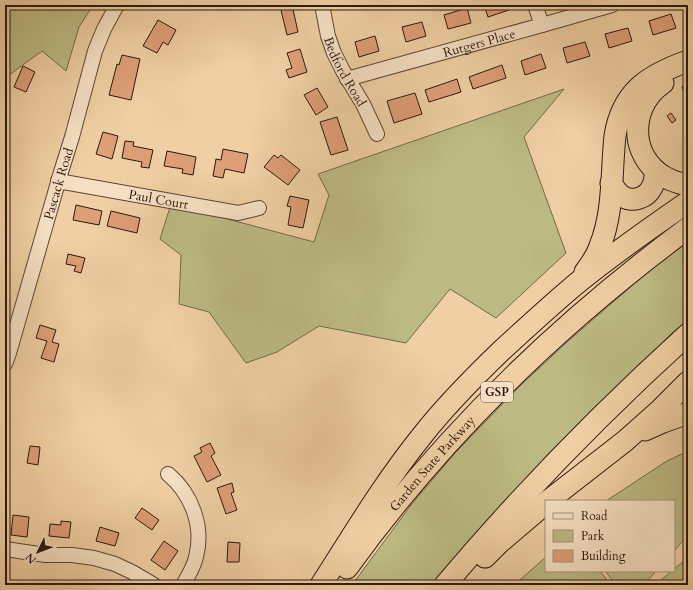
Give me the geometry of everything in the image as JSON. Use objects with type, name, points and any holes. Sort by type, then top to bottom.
[{"type":"highway","points":[[577,284],[600,247],[606,227],[609,215],[616,128],[623,109],[640,86],[652,77],[666,69],[688,61]]},
{"type":"highway","points":[[688,72],[662,83],[646,99],[640,113],[637,129],[640,145],[646,159],[656,171],[672,181],[688,185]]},
{"type":"highway","points":[[612,183],[618,193],[628,199],[638,199],[647,194],[652,187],[656,171]]},
{"type":"highway","points":[[321,585],[393,474],[437,417],[470,382],[532,322],[577,284],[640,235],[688,202]]},
{"type":"highway","name":"Garden State Parkway","points":[[334,585],[403,496],[444,448],[491,398],[540,349],[592,303],[645,260],[688,228]]},
{"type":"highway","points":[[445,585],[524,495],[616,402],[688,334]]},
{"type":"highway","points":[[550,500],[625,441],[661,409],[688,382]]},
{"type":"highway","points":[[625,441],[650,427],[688,413]]},
{"type":"highway","points":[[459,585],[481,561],[545,504]]},
{"type":"street","name":"Pascack Road","points":[[5,364],[10,353],[95,51],[116,5]]},
{"type":"street","name":"Bedford Road","points":[[322,5],[328,36],[334,52],[347,79],[363,104],[377,134]]},
{"type":"street","points":[[535,5],[542,26]]},
{"type":"street","name":"Rutgers Place","points":[[347,79],[542,26],[612,5]]},
{"type":"street","name":"Paul Court","points":[[58,181],[238,213],[259,208]]},
{"type":"street","points":[[168,474],[182,488],[189,500],[195,513],[198,528],[196,557],[183,585]]},
{"type":"street","points":[[5,549],[46,555],[72,555],[94,558],[115,564],[154,585]]},
{"type":"green space","points":[[5,5],[93,5],[79,27],[66,71],[42,51],[5,78]]},
{"type":"green space","points":[[564,89],[524,137],[566,253],[496,318],[450,289],[406,343],[319,326],[277,352],[246,363],[209,312],[179,304],[181,255],[160,239],[171,204],[314,242],[329,195],[318,174]]},
{"type":"green space","points":[[688,242],[688,320],[672,333],[553,451],[431,585],[352,585],[411,505],[454,454],[520,386],[566,343],[651,269]]},
{"type":"green space","points":[[688,451],[688,535],[675,550],[675,500],[608,500],[667,461]]},
{"type":"green space","points":[[545,558],[545,572],[601,572],[611,585],[514,585]]},
{"type":"green space","points":[[688,558],[688,585],[655,585],[671,572],[675,572],[675,568]]},
{"type":"green space","points":[[606,572],[655,572],[644,585],[616,585]]},
{"type":"building","points":[[292,5],[298,32],[287,35],[280,6]]},
{"type":"building","points":[[484,5],[508,5],[509,10],[488,17]]},
{"type":"building","points":[[467,8],[471,23],[448,29],[444,15]]},
{"type":"building","points":[[671,14],[676,28],[653,35],[649,21]]},
{"type":"building","points":[[158,20],[176,30],[168,45],[163,42],[157,53],[143,46]]},
{"type":"building","points":[[422,22],[426,36],[406,42],[402,27]]},
{"type":"building","points":[[628,28],[632,41],[609,48],[605,34]]},
{"type":"building","points":[[375,36],[379,51],[359,57],[355,42]]},
{"type":"building","points":[[585,42],[590,56],[567,63],[563,48]]},
{"type":"building","points":[[300,49],[307,72],[289,78],[286,70],[292,68],[287,53]]},
{"type":"building","points":[[541,54],[546,68],[525,75],[521,61]]},
{"type":"building","points":[[122,55],[140,59],[131,100],[109,95],[117,64],[119,65]]},
{"type":"building","points":[[502,65],[506,78],[473,89],[469,77]]},
{"type":"building","points":[[23,66],[35,72],[26,92],[14,87]]},
{"type":"building","points":[[457,79],[461,92],[429,102],[425,90]]},
{"type":"building","points":[[687,85],[688,97],[686,98],[682,87]]},
{"type":"building","points":[[317,88],[328,107],[316,115],[304,95]]},
{"type":"building","points":[[415,93],[422,114],[394,123],[387,101]]},
{"type":"building","points":[[5,102],[10,104],[5,116]]},
{"type":"building","points":[[671,113],[676,120],[672,123],[667,116]]},
{"type":"building","points":[[337,117],[348,150],[331,155],[320,122]]},
{"type":"building","points":[[103,132],[118,136],[112,159],[96,154]]},
{"type":"building","points":[[125,141],[134,142],[133,146],[153,150],[149,168],[141,167],[142,162],[122,158]]},
{"type":"building","points":[[223,149],[248,154],[244,173],[225,169],[223,178],[213,176],[216,159],[221,160]]},
{"type":"building","points":[[167,151],[196,157],[193,175],[182,173],[183,169],[164,166]]},
{"type":"building","points":[[274,155],[278,158],[281,155],[300,170],[288,185],[264,167]]},
{"type":"building","points":[[290,196],[309,200],[303,228],[288,225],[291,207],[287,206]]},
{"type":"building","points":[[76,205],[102,211],[99,225],[73,220]]},
{"type":"building","points":[[111,211],[140,218],[137,233],[107,226]]},
{"type":"building","points":[[68,254],[85,258],[81,273],[74,271],[76,266],[66,264]]},
{"type":"building","points":[[40,325],[56,330],[52,342],[59,344],[54,362],[41,358],[47,341],[36,338]]},
{"type":"building","points":[[210,443],[215,453],[211,456],[221,475],[207,482],[194,456],[202,452],[200,448]]},
{"type":"building","points":[[30,446],[40,447],[38,465],[27,463]]},
{"type":"building","points":[[232,483],[234,492],[231,493],[237,510],[226,514],[217,488]]},
{"type":"building","points":[[142,508],[159,520],[152,530],[135,518]]},
{"type":"building","points":[[13,515],[29,517],[27,537],[11,535]]},
{"type":"building","points":[[61,521],[71,522],[69,538],[49,536],[50,524],[61,525]]},
{"type":"building","points":[[100,527],[119,533],[115,546],[96,541]]},
{"type":"building","points":[[164,541],[178,551],[165,570],[151,560]]},
{"type":"building","points":[[228,542],[240,543],[239,562],[227,562]]}]
